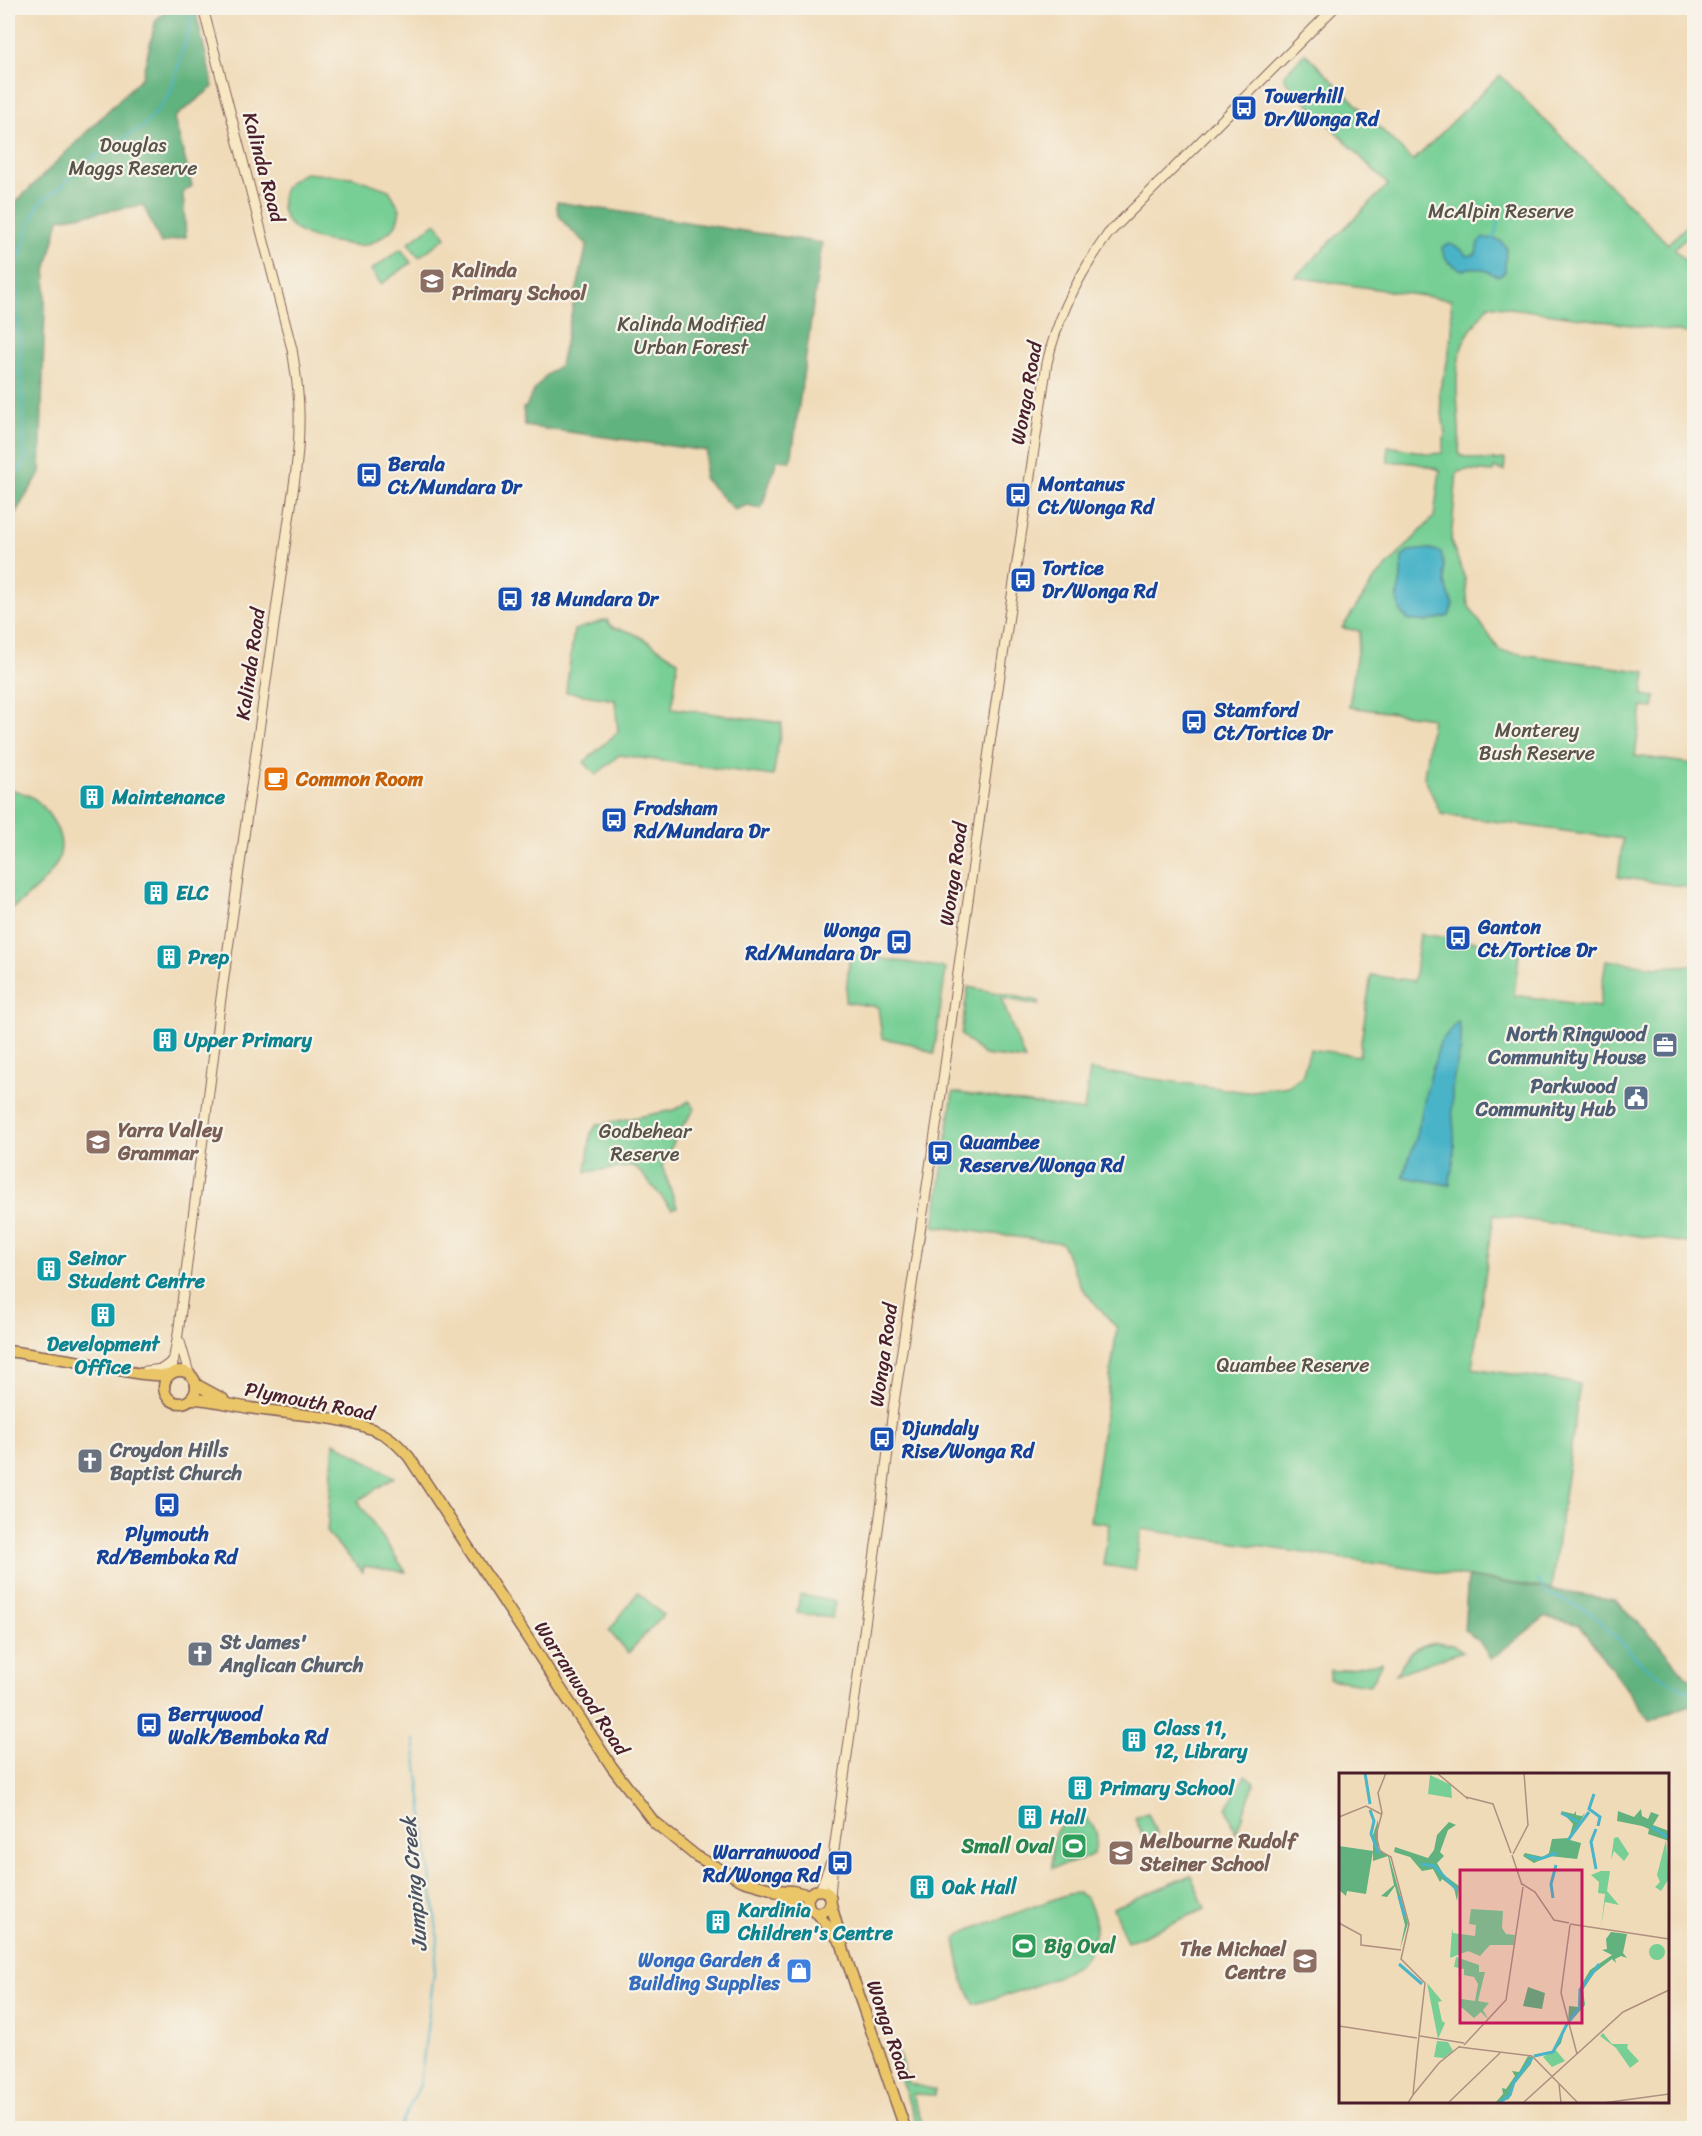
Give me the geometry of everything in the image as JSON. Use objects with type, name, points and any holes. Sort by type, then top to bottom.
[{"type":"main road","name":"Kalinda Road","points":[[170,1374],[175,1359],[221,998],[296,468],[299,422],[297,382],[290,338],[203,8]]},
{"type":"main road","name":"Wonga Road","points":[[905,2128],[827,1897],[893,1409],[1047,363],[1052,341],[1066,304],[1080,275],[1108,234],[1334,8]]},
{"type":"main road","name":"Kalinda Road","points":[[178,1334],[189,1373]]},
{"type":"main road","points":[[8,1351],[71,1360],[153,1376],[180,1371],[189,1373],[197,1385],[196,1390],[191,1400],[184,1403],[175,1402],[165,1393],[132,1373]]},
{"type":"main road","points":[[132,1373],[162,1369],[175,1359]]},
{"type":"main road","points":[[165,1393],[165,1384],[170,1374]]},
{"type":"main road","name":"Plymouth Road","points":[[197,1385],[232,1404]]},
{"type":"main road","name":"Plymouth Road","points":[[191,1400],[207,1399],[353,1424],[383,1434],[396,1443],[409,1457]]},
{"type":"main road","name":"Warranwood Road","points":[[409,1457],[640,1807],[671,1838],[696,1856],[738,1879],[771,1889],[810,1895]]},
{"type":"main road","name":"Warranwood Road","points":[[771,1889],[796,1904],[814,1911]]},
{"type":"main road","points":[[810,1895],[827,1897],[827,1910],[814,1911],[808,1902],[810,1895]]},
{"type":"main road","name":"Wonga Road","points":[[814,1911],[841,1943]]},
{"type":"green space","name":"Douglas Maggs Reserve","points":[[169,8],[195,8],[213,87],[174,118],[192,186],[183,193],[186,237],[161,243],[143,205],[59,219],[46,271],[40,473],[8,525],[8,210],[142,77],[156,20]]},
{"type":"green space","points":[[1305,53],[1413,161],[1500,75],[1668,244],[1690,223],[1694,229],[1674,249],[1694,269],[1693,334],[1489,305],[1474,324],[1463,344],[1457,371],[1459,455],[1482,460],[1505,459],[1504,471],[1494,468],[1493,472],[1467,470],[1457,472],[1451,541],[1465,579],[1468,605],[1500,651],[1646,672],[1643,695],[1656,697],[1654,708],[1642,707],[1635,756],[1694,764],[1694,888],[1618,877],[1623,839],[1441,814],[1424,777],[1432,718],[1349,707],[1360,631],[1342,628],[1375,579],[1434,517],[1440,470],[1414,463],[1388,462],[1388,446],[1431,454],[1442,453],[1445,434],[1439,392],[1452,334],[1451,300],[1295,277],[1388,185],[1284,79],[1284,75]]},
{"type":"green space","points":[[305,173],[352,177],[389,190],[400,209],[396,224],[381,238],[361,246],[320,240],[301,233],[286,220],[282,199],[289,183]]},
{"type":"green space","name":"Kalinda Modified Urban Forest","points":[[557,202],[822,243],[791,461],[777,460],[761,509],[748,505],[734,510],[704,478],[707,451],[525,426],[523,408],[526,407],[539,383],[560,365],[587,244],[562,220]]},
{"type":"green space","points":[[436,223],[446,237],[419,257],[408,243]]},
{"type":"green space","points":[[401,249],[411,263],[381,284],[371,270]]},
{"type":"green space","points":[[607,620],[613,627],[640,637],[678,661],[672,708],[782,723],[773,776],[619,755],[596,775],[584,762],[618,732],[615,700],[566,692],[574,630]]},
{"type":"green space","points":[[8,789],[21,792],[41,804],[57,828],[61,849],[53,870],[31,893],[8,911]]},
{"type":"green space","name":"Quambee Reserve","points":[[1420,934],[1520,948],[1514,995],[1599,1007],[1606,960],[1658,967],[1694,965],[1694,1244],[1494,1215],[1472,1368],[1580,1384],[1551,1589],[1141,1529],[1135,1570],[1103,1565],[1109,1524],[1090,1521],[1117,1328],[1081,1287],[1062,1243],[934,1226],[953,1092],[1084,1111],[1090,1070],[1246,1092],[1288,1086],[1302,1076],[1310,1049],[1359,1056],[1371,975],[1414,981]]},
{"type":"green space","points":[[850,954],[946,968],[934,1054],[912,1044],[882,1038],[878,1007],[845,1002]]},
{"type":"green space","points":[[968,987],[1039,1001],[1039,1005],[1001,998],[1025,1060],[984,1055],[961,1035]]},
{"type":"green space","name":"Godbehear Reserve","points":[[689,1101],[695,1109],[681,1128],[662,1166],[677,1207],[672,1209],[635,1166],[586,1172],[591,1133],[597,1125],[674,1110]]},
{"type":"green space","points":[[334,1442],[394,1477],[358,1501],[406,1572],[364,1566],[363,1572],[327,1533]]},
{"type":"green space","points":[[1468,1577],[1615,1600],[1657,1641],[1684,1674],[1694,1682],[1694,1703],[1650,1721],[1580,1625],[1545,1617],[1491,1659],[1479,1641],[1464,1630]]},
{"type":"green space","points":[[638,1592],[663,1615],[628,1653],[609,1631]]},
{"type":"green space","points":[[800,1595],[835,1601],[832,1618],[797,1613]]},
{"type":"green space","points":[[1436,1642],[1453,1645],[1463,1651],[1396,1674],[1412,1652]]},
{"type":"green space","points":[[1382,1662],[1370,1685],[1329,1679],[1330,1670],[1336,1671]]},
{"type":"green space","points":[[1245,1775],[1255,1782],[1236,1833],[1227,1808]]},
{"type":"green space","points":[[1148,1813],[1157,1834],[1144,1839],[1135,1818]]},
{"type":"green space","name":"Small Oval","points":[[1082,1815],[1096,1832],[1093,1854],[1081,1860],[1052,1868],[1053,1841],[1058,1828],[1072,1818]]},
{"type":"green space","points":[[1191,1875],[1205,1909],[1127,1942],[1113,1908]]},
{"type":"green space","name":"Big Oval","points":[[1078,1893],[1087,1898],[1095,1920],[1093,1941],[1084,1959],[1048,1981],[974,2004],[962,1978],[955,1939],[964,1932],[1068,1894]]},
{"type":"green space","points":[[896,2047],[908,2083],[935,2090],[935,2095],[912,2094],[924,2128],[918,2128],[890,2049]]},
{"type":"water","points":[[1481,239],[1501,241],[1506,247],[1505,272],[1498,276],[1477,268],[1463,270],[1451,264],[1444,255],[1442,247],[1450,244],[1461,249],[1467,256],[1476,254]]},
{"type":"water","points":[[1430,549],[1441,552],[1445,583],[1453,605],[1449,616],[1426,622],[1409,620],[1402,614],[1397,600],[1402,557],[1410,551]]},
{"type":"water","points":[[1458,1021],[1461,1044],[1452,1090],[1454,1156],[1450,1185],[1403,1177],[1417,1135],[1440,1042]]},
{"type":"waterway","points":[[8,487],[25,462],[16,269],[30,224],[40,202],[62,186],[86,162],[144,126],[156,112],[170,94],[193,15]]},
{"type":"waterway","points":[[1493,239],[1499,223],[1494,208]]},
{"type":"waterway","points":[[1537,1580],[1548,1594],[1589,1611],[1646,1667],[1694,1695]]},
{"type":"waterway","name":"Jumping Creek","points":[[399,2128],[420,2085],[438,1940],[414,1740]]},
{"type":"place","name":"Towerhill Dr/Wonga Rd","points":[[1244,108]]},
{"type":"place","name":"Kalinda Primary School","points":[[432,281]]},
{"type":"place","name":"Berala Ct/Mundara Dr","points":[[369,475]]},
{"type":"place","name":"Montanus Ct/Wonga Rd","points":[[1018,495]]},
{"type":"place","name":"Tortice Dr/Wonga Rd","points":[[1023,580]]},
{"type":"place","name":"18 Mundara Dr","points":[[510,599]]},
{"type":"place","name":"Stamford Ct/Tortice Dr","points":[[1194,722]]},
{"type":"place","name":"Common Room","points":[[276,779]]},
{"type":"place","name":"Maintenance","points":[[92,797]]},
{"type":"place","name":"Frodsham Rd/Mundara Dr","points":[[614,820]]},
{"type":"place","name":"ELC","points":[[156,893]]},
{"type":"place","name":"Ganton Ct/Tortice Dr","points":[[1458,938]]},
{"type":"place","name":"Wonga Rd/Mundara Dr","points":[[899,942]]},
{"type":"place","name":"Prep","points":[[169,957]]},
{"type":"place","name":"Upper Primary","points":[[165,1040]]},
{"type":"place","name":"North Ringwood Community House","points":[[1665,1045]]},
{"type":"place","name":"Parkwood Community Hub","points":[[1636,1098]]},
{"type":"place","name":"Yarra Valley Grammar","points":[[98,1142]]},
{"type":"place","name":"Quambee Reserve/Wonga Rd","points":[[940,1153]]},
{"type":"place","name":"Seinor Student Centre","points":[[49,1269]]},
{"type":"place","name":"Development Office","points":[[103,1315]]},
{"type":"place","name":"Djundaly Rise/Wonga Rd","points":[[882,1439]]},
{"type":"place","name":"Croydon Hills Baptist Church","points":[[90,1461]]},
{"type":"place","name":"Plymouth Rd/Bemboka Rd","points":[[167,1505]]},
{"type":"place","name":"St James' Anglican Church","points":[[200,1654]]},
{"type":"place","name":"Berrywood Walk/Bemboka Rd","points":[[149,1725]]},
{"type":"place","name":"Class 11, 12, Library","points":[[1134,1740]]},
{"type":"place","name":"Primary School","points":[[1080,1788]]},
{"type":"place","name":"Hall","points":[[1030,1817]]},
{"type":"place","name":"Small Oval","points":[[1074,1846]]},
{"type":"place","name":"Melbourne Rudolf Steiner School","points":[[1121,1853]]},
{"type":"place","name":"Warranwood Rd/Wonga Rd","points":[[840,1863]]},
{"type":"place","name":"Oak Hall","points":[[922,1887]]},
{"type":"place","name":"Kardinia Children's Centre","points":[[718,1922]]},
{"type":"place","name":"Big Oval","points":[[1024,1946]]},
{"type":"place","name":"The Michael Centre","points":[[1305,1961]]},
{"type":"place","name":"Wonga Garden & Building Supplies","points":[[799,1971]]},
{"type":"park label","name":"McAlpin Reserve","points":[[1501,211]]},
{"type":"park label","name":"Monterey Bush Reserve","points":[[1537,742]]}]
